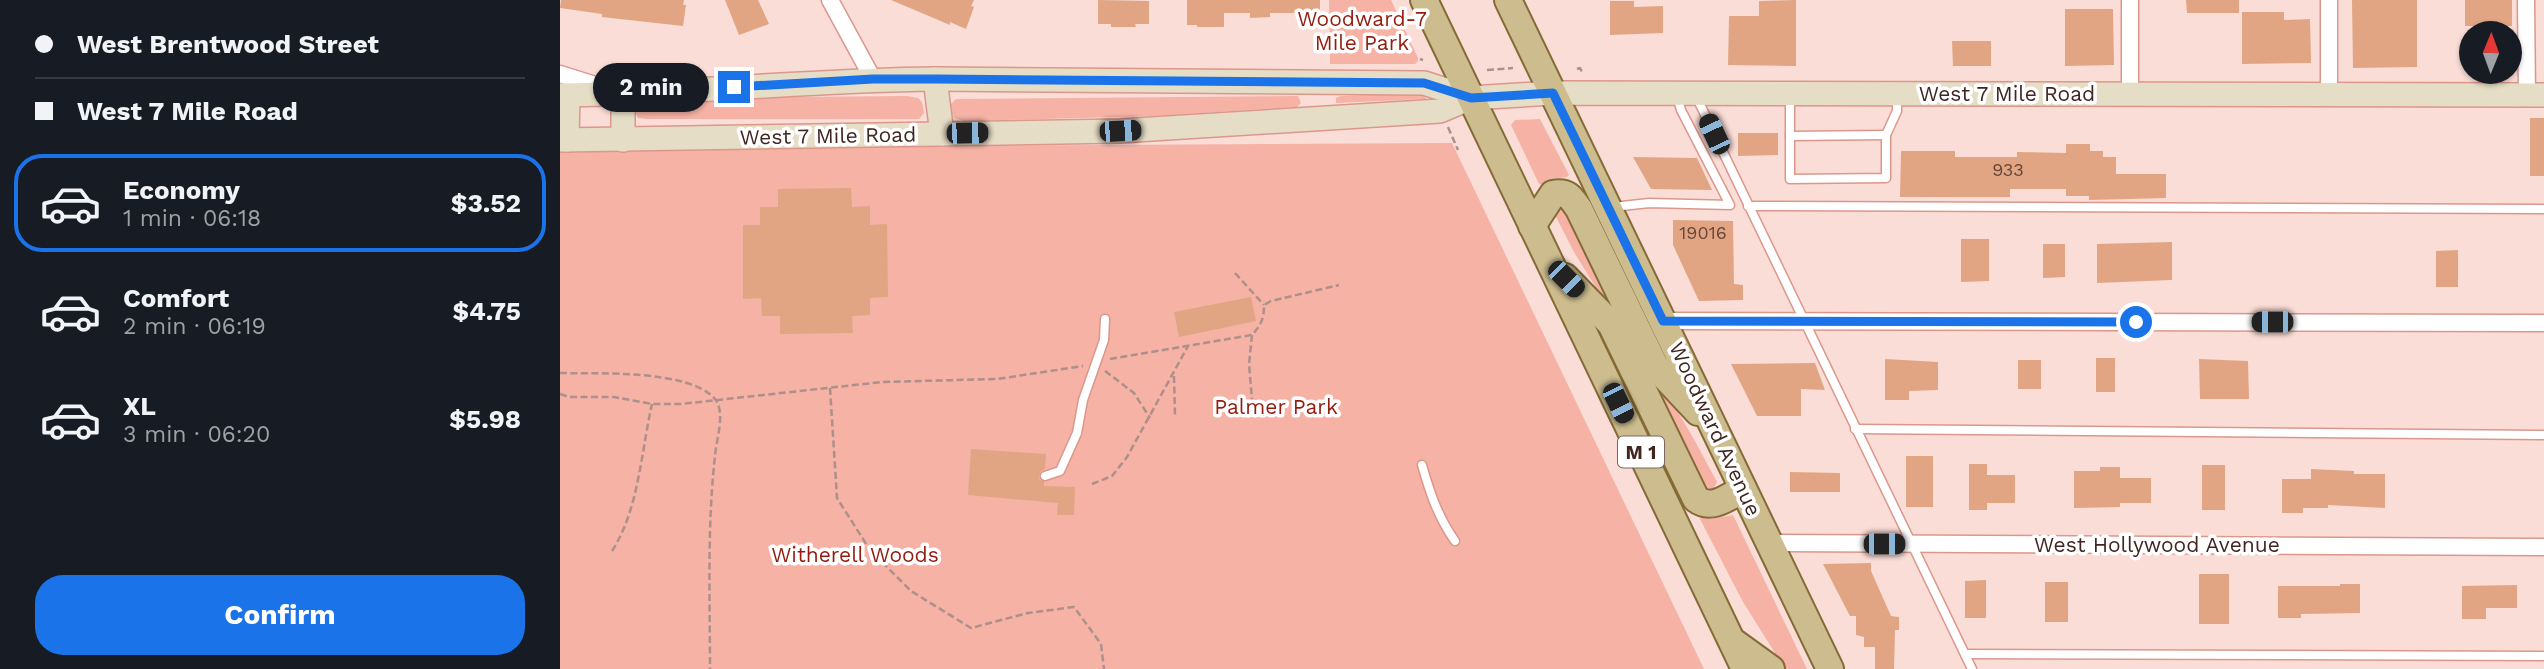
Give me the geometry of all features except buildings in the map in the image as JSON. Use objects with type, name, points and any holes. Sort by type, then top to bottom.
[{"type":"main road","name":"M 1","points":[[1424,0],[1745,669]]},
{"type":"main road","name":"Woodward Avenue","points":[[1508,0],[1830,669]]},
{"type":"main road","name":"West 7 Mile Road","points":[[563,88],[623,94],[873,79],[1424,83],[1471,98]]},
{"type":"main road","points":[[935,79],[942,134]]},
{"type":"main road","points":[[1315,82],[1323,119]]},
{"type":"main road","points":[[563,88],[563,140]]},
{"type":"main road","name":"West 7 Mile Road","points":[[563,140],[1120,131],[1440,111],[1471,98],[1553,93],[2535,95]]},
{"type":"main road","points":[[623,94],[623,140]]},
{"type":"main road","points":[[1532,226],[1553,194],[1561,192],[1570,195],[1655,366],[1715,432]]},
{"type":"main road","points":[[1552,264],[1611,324],[1696,499],[1706,505],[1712,504],[1743,489]]},
{"type":"main road","points":[[1731,640],[1772,669]]},
{"type":"street","points":[[830,0],[873,79]]},
{"type":"street","points":[[2130,0],[2130,94]]},
{"type":"street","points":[[2329,0],[2329,94]]},
{"type":"street","points":[[2526,0],[2535,95]]},
{"type":"street","points":[[1663,321],[2544,323]]},
{"type":"street","name":"West Hollywood Avenue","points":[[1769,543],[2544,547]]},
{"type":"lane","points":[[1686,93],[1807,321],[1855,429],[1972,669]]},
{"type":"lane","points":[[1584,219],[1609,208],[1648,203],[1730,205],[1681,110],[1686,93]]},
{"type":"lane","points":[[1790,93],[1790,179],[1886,178],[1886,135],[1897,111],[1897,93]]},
{"type":"lane","points":[[1790,136],[1886,135]]},
{"type":"lane","points":[[1748,206],[2544,209]]},
{"type":"lane","points":[[1045,476],[1060,471],[1077,433],[1083,400],[1104,340],[1105,319]]},
{"type":"lane","points":[[1855,429],[2544,435]]},
{"type":"lane","points":[[1423,465],[1432,501],[1455,541]]},
{"type":"lane","points":[[1965,654],[2544,656]]},
{"type":"path","points":[[1487,70],[1513,68]]},
{"type":"path","points":[[1577,69],[1580,68],[1583,74]]},
{"type":"path","points":[[1446,122],[1458,150]]},
{"type":"path","points":[[560,394],[569,397],[614,397],[652,404],[716,400],[882,382],[997,379],[1096,364],[1252,335],[1261,326],[1264,305],[1235,273]]},
{"type":"path","points":[[1264,305],[1339,285]]},
{"type":"path","points":[[1252,335],[1249,364],[1253,412]]},
{"type":"path","points":[[1092,484],[1112,476],[1128,457],[1188,346]]},
{"type":"path","points":[[1096,364],[1134,393],[1150,418]]},
{"type":"path","points":[[1174,372],[1175,417]]},
{"type":"path","points":[[560,373],[647,375],[683,383],[702,390],[716,400],[720,417],[714,458],[709,551],[710,669]]},
{"type":"path","points":[[830,388],[837,498],[870,550],[911,591],[971,628],[1028,613],[1074,607],[1101,644],[1104,669]]},
{"type":"path","points":[[612,551],[621,537],[635,492],[652,404]]},
{"type":"green space","name":"Woodward-7 Mile Park","points":[[1329,0],[1391,0],[1418,61],[1415,64],[1330,64]]},
{"type":"green space","points":[[1425,95],[1426,99],[1336,103],[1336,98],[1341,96]]},
{"type":"green space","points":[[1298,96],[1301,103],[1297,107],[1154,116],[964,121],[954,118],[950,110],[956,99]]},
{"type":"green space","points":[[652,98],[918,98],[922,102],[924,113],[919,119],[647,119],[638,118],[636,111],[640,100]]},
{"type":"green space","points":[[1540,119],[1569,175],[1551,179],[1543,185],[1539,184],[1511,125],[1515,120]]},
{"type":"green space","name":"Palmer Park","points":[[1452,143],[1704,669],[560,669],[560,148]]},
{"type":"green space","points":[[1562,202],[1662,388],[1717,482],[1713,489],[1705,492],[1606,304],[1574,252],[1553,211]]},
{"type":"green space","points":[[1733,515],[1807,669],[1785,669],[1743,602],[1700,519],[1701,516],[1710,519]]},
{"type":"route","points":[[734,87],[873,79],[935,79],[1424,83],[1471,98],[1553,93],[1663,321],[2136,322]]},
{"type":"park label","name":"Witherell Woods","points":[[855,555]]}]
